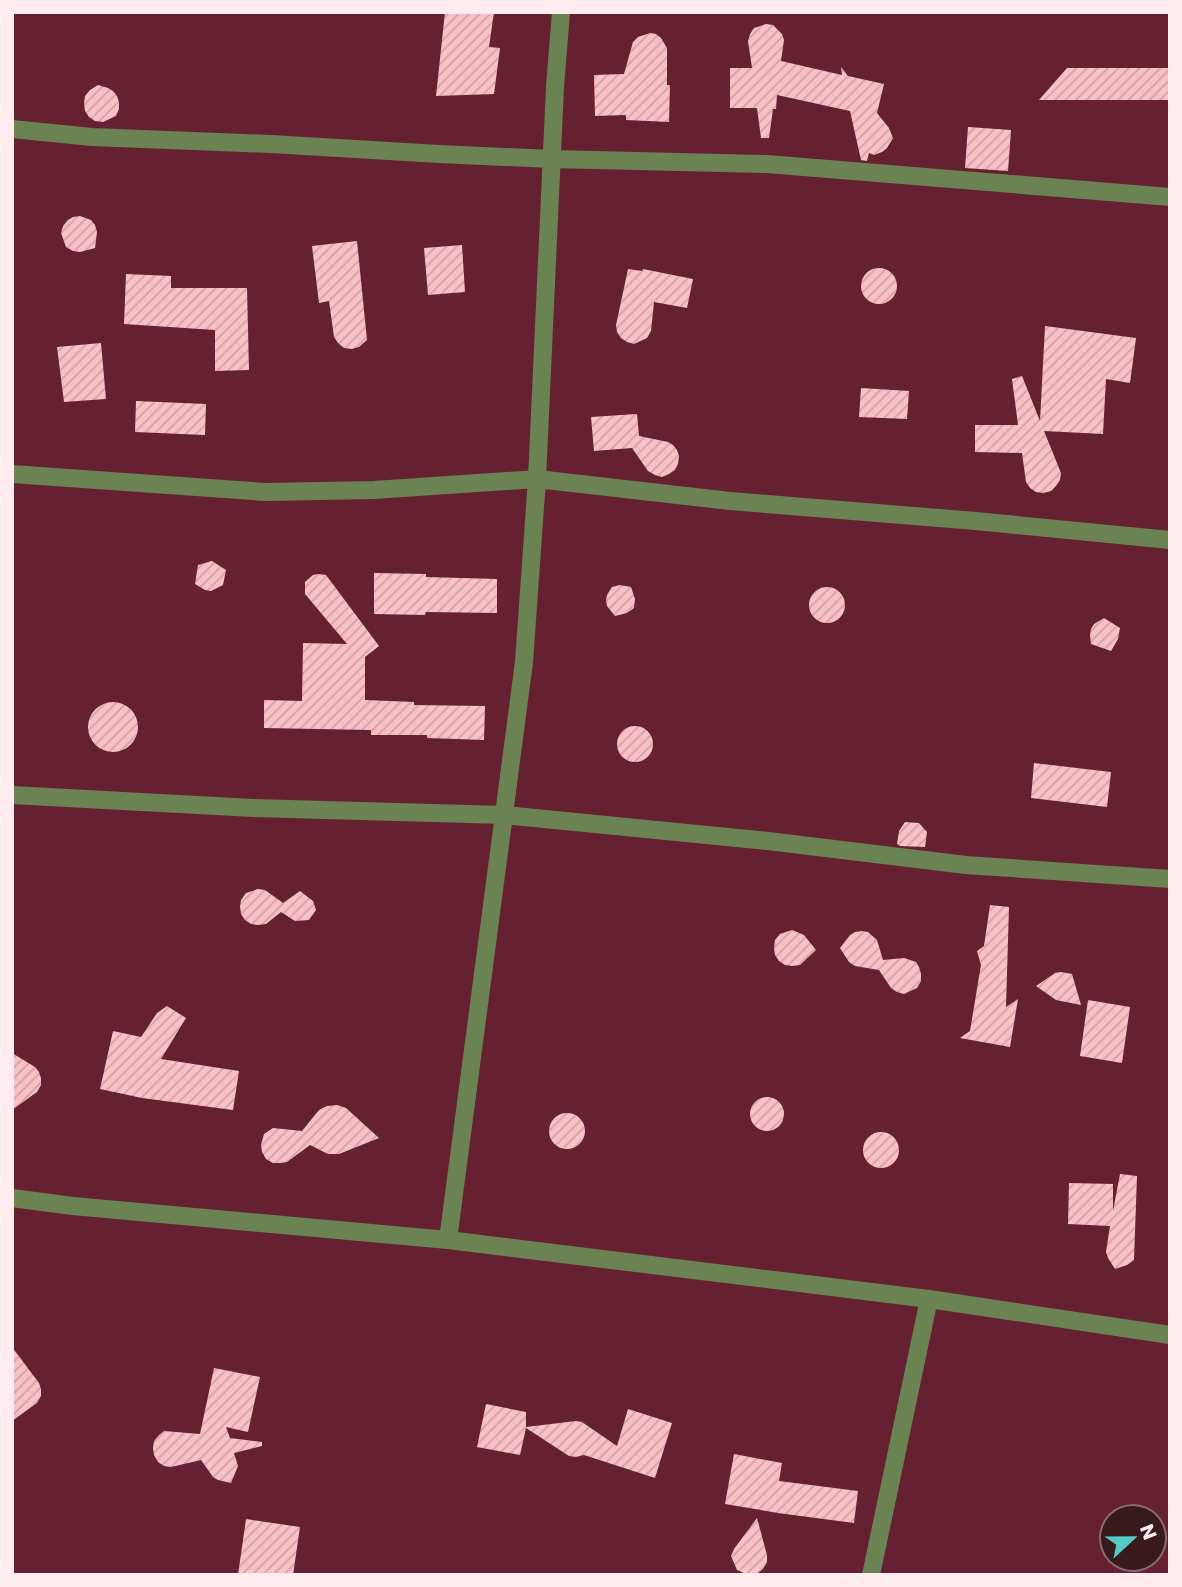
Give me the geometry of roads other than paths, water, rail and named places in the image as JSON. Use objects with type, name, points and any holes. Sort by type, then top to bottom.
[{"type":"street","points":[[448,1240],[524,662],[537,479],[555,87],[561,12]]},
{"type":"street","points":[[12,129],[92,137],[552,159],[767,164],[1170,197]]},
{"type":"street","points":[[12,474],[266,492],[374,490],[537,479],[730,501],[1170,540]]},
{"type":"street","points":[[12,795],[253,808],[504,815],[768,841],[966,865],[1170,878]]},
{"type":"street","points":[[12,1198],[73,1206],[448,1240],[929,1299],[1170,1335]]},
{"type":"street","points":[[872,1575],[929,1299]]}]
